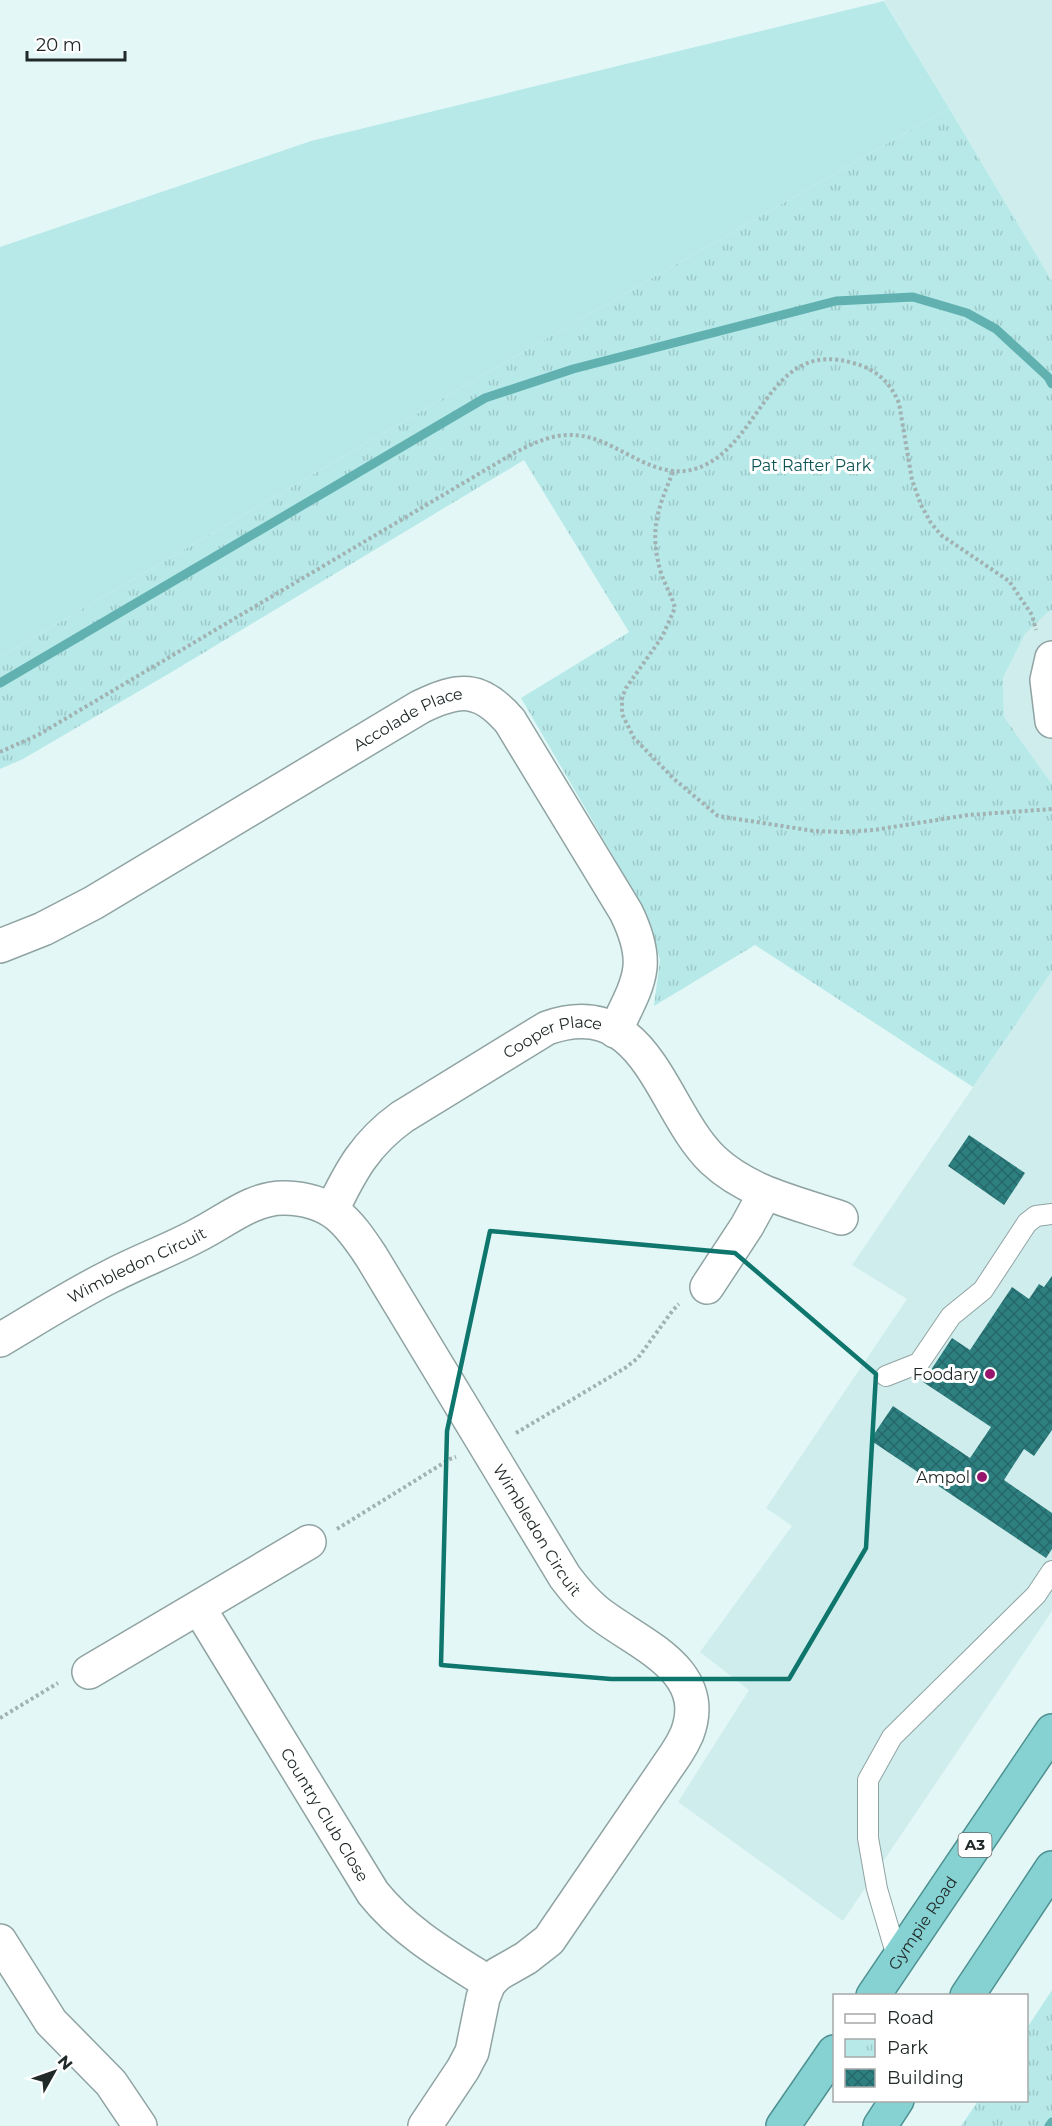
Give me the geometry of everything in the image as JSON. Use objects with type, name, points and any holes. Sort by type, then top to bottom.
[{"type":"highway","name":"Gympie Road","points":[[874,1994],[1052,1731]]},
{"type":"highway","points":[[968,1994],[1052,1868]]},
{"type":"highway","points":[[783,2126],[833,2053]]},
{"type":"highway","points":[[879,2126],[896,2102]]},
{"type":"street","points":[[1051,659],[1047,680],[1052,722]]},
{"type":"street","name":"Accolade Place","points":[[0,946],[43,929],[93,903],[420,706],[441,697],[465,693],[490,702],[500,709],[510,722],[636,932],[641,950],[640,973],[632,997],[615,1031]]},
{"type":"street","name":"Cooper Place","points":[[332,1210],[352,1169],[382,1131],[547,1028],[574,1021],[595,1023],[615,1031],[640,1050],[695,1138],[711,1158],[726,1171],[765,1193],[841,1218]]},
{"type":"street","points":[[707,1287],[747,1226],[765,1193]]},
{"type":"street","name":"Wimbledon Circuit","points":[[0,1340],[110,1276],[198,1236],[266,1199],[308,1200],[332,1210],[346,1221],[371,1256],[565,1577],[595,1611],[673,1665],[683,1678],[690,1695],[691,1716],[687,1734],[676,1754],[549,1940],[538,1950],[498,1974],[489,1983]]},
{"type":"street","points":[[89,1672],[309,1542]]},
{"type":"street","name":"Country Club Close","points":[[199,1608],[373,1893],[386,1910],[423,1940],[489,1983]]},
{"type":"street","points":[[0,1941],[51,2022],[111,2083],[140,2126]]},
{"type":"street","points":[[425,2126],[472,2052],[483,1998],[489,1983]]},
{"type":"lane","points":[[886,1376],[919,1362],[951,1316],[982,1290],[1027,1223],[1036,1216],[1052,1214]]},
{"type":"lane","points":[[898,1959],[877,1889],[868,1838],[868,1780],[892,1737],[1036,1595],[1052,1571]]},
{"type":"path","points":[[0,752],[38,735],[514,453],[540,440],[562,435],[586,436],[655,467],[673,472],[693,470],[709,464],[734,442],[776,386],[797,368],[809,362],[828,359],[844,360],[874,371],[894,391],[899,403],[912,480],[921,505],[931,523],[941,535],[1009,581],[1032,615],[1038,639],[1051,659]]},
{"type":"path","points":[[673,472],[658,508],[654,537],[662,575],[675,608],[662,637],[626,687],[622,698],[622,714],[634,738],[674,779],[718,816],[814,831],[874,830],[960,816],[1052,809]]},
{"type":"path","points":[[510,1436],[625,1368],[638,1358],[672,1310],[693,1291],[707,1287]]},
{"type":"path","points":[[309,1542],[325,1539],[338,1528],[450,1458],[459,1456]]},
{"type":"path","points":[[0,1718],[72,1674],[89,1672]]},
{"type":"highlighted area","points":[[490,1231],[735,1253],[876,1374],[866,1548],[789,1679],[611,1679],[441,1665],[447,1431]]},
{"type":"shaded area","points":[[884,0],[1052,0],[1052,281],[949,108]]},
{"type":"shaded area","points":[[1052,610],[1052,784],[1004,717],[1003,678],[1025,634]]},
{"type":"shaded area","points":[[1052,971],[1052,1611],[843,1921],[678,1802],[749,1690],[700,1652],[792,1526],[766,1508],[907,1299],[852,1265]]},
{"type":"green space","points":[[884,1],[949,108],[490,371],[0,657],[0,247],[311,141]]},
{"type":"green space","name":"Pat Rafter Park","points":[[949,108],[1052,281],[1052,610],[1025,634],[1003,678],[1004,717],[1052,784],[1052,971],[973,1087],[755,945],[654,1006],[660,960],[644,909],[521,698],[629,632],[524,460],[170,673],[23,759],[0,769],[0,657],[490,371]]},
{"type":"green space","points":[[1052,1990],[1052,2126],[961,2126],[977,2102],[1028,2102],[1028,2026]]},
{"type":"building","points":[[969,1135],[1025,1173],[1004,1205],[948,1166]]},
{"type":"building","points":[[1052,1276],[1052,1430],[1034,1456],[1024,1449],[1004,1480],[1052,1513],[1052,1549],[1046,1558],[870,1440],[893,1406],[970,1458],[991,1427],[923,1382],[952,1338],[970,1350],[1012,1287],[1029,1299],[1039,1284],[1044,1287]]},
{"type":"waterway","points":[[0,683],[485,398],[573,369],[836,301],[913,297],[967,313],[996,329],[1048,377],[1052,384]]},
{"type":"waterway","points":[[1049,2126],[1052,2122]]},
{"type":"place","name":"Foodary","points":[[990,1374]]},
{"type":"place","name":"Ampol","points":[[982,1477]]}]
